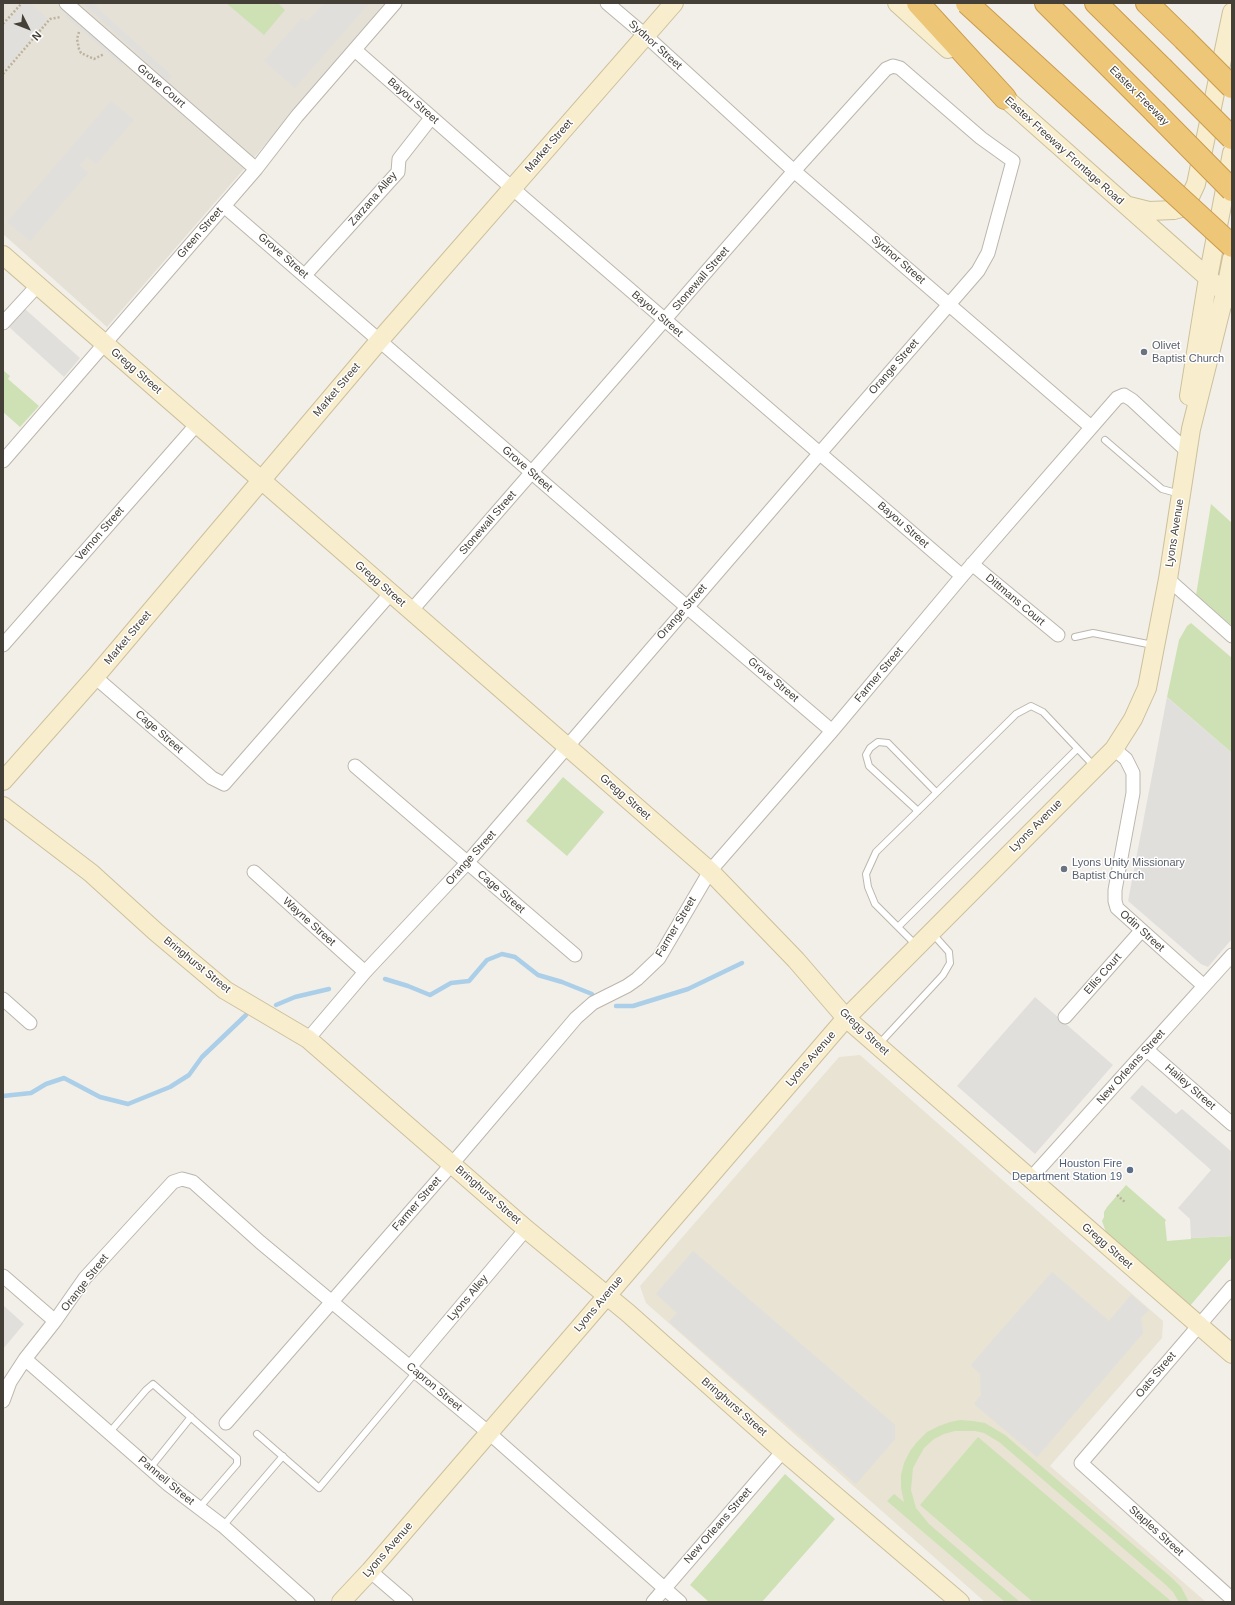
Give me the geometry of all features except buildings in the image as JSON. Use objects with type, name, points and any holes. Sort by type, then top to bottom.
[{"type":"highway","points":[[918,3],[1005,98]]},
{"type":"highway","points":[[967,3],[1232,246]]},
{"type":"highway","name":"Eastex Freeway","points":[[1046,3],[1232,190]]},
{"type":"highway","points":[[1096,3],[1232,138]]},
{"type":"highway","points":[[1147,3],[1232,87]]},
{"type":"highway","points":[[1155,3],[1184,39]]},
{"type":"street","name":"Grove Court","points":[[66,3],[112,45],[256,169]]},
{"type":"street","name":"Green Street","points":[[3,460],[256,169],[297,116],[395,3]]},
{"type":"street","name":"Sydnor Street","points":[[607,3],[646,36],[794,171],[1091,427]]},
{"type":"street","name":"Market Street","points":[[3,781],[95,677],[379,341],[674,3]]},
{"type":"street","name":"Eastex Freeway Frontage Road","points":[[897,3],[1228,296]]},
{"type":"street","points":[[1126,206],[1150,211],[1174,210],[1181,208],[1189,199],[1196,184],[1232,12]]},
{"type":"street","name":"Bayou Street","points":[[355,50],[431,118],[962,576]]},
{"type":"street","name":"Stonewall Street","points":[[411,611],[794,171],[886,69],[893,66],[900,68],[981,138],[1013,161]]},
{"type":"street","name":"Zarzana Alley","points":[[305,275],[398,172],[399,159],[431,118]]},
{"type":"street","name":"Lyons Avenue","points":[[1192,429],[1189,395],[1208,278],[1232,153]]},
{"type":"street","name":"Orange Street","points":[[308,1039],[365,972],[467,863],[978,270],[988,253],[1013,161]]},
{"type":"street","name":"Grove Street","points":[[224,206],[832,731]]},
{"type":"street","name":"Gregg Street","points":[[3,255],[710,871],[796,960],[846,1018],[1232,1354]]},
{"type":"street","name":"Lyons Avenue","points":[[341,1602],[370,1571],[846,1018],[1114,749],[1133,719],[1147,688],[1168,579],[1192,429],[1228,296],[1232,258]]},
{"type":"street","points":[[3,323],[38,285]]},
{"type":"street","points":[[1091,427],[1117,398],[1124,395],[1132,400],[1188,452]]},
{"type":"street","name":"Vernon Street","points":[[3,645],[198,424]]},
{"type":"street","name":"Farmer Street","points":[[226,1423],[452,1164],[580,1014],[593,1003],[627,986],[637,979],[659,958],[710,871],[832,731],[972,564],[1091,427]]},
{"type":"street","name":"Dittmans Court","points":[[972,564],[1058,635]]},
{"type":"street","points":[[1168,579],[1232,636]]},
{"type":"street","name":"Cage Street","points":[[95,677],[212,778],[224,784],[391,593]]},
{"type":"street","name":"Odin Street","points":[[1114,749],[1126,759],[1134,773],[1133,792],[1115,890],[1115,901],[1117,908],[1204,986]]},
{"type":"street","name":"Cage Street","points":[[355,766],[575,955]]},
{"type":"street","name":"Bringhurst Street","points":[[3,806],[91,873],[156,932],[225,990],[308,1039],[526,1229],[606,1295],[960,1602]]},
{"type":"street","name":"Wayne Street","points":[[254,872],[365,972]]},
{"type":"street","name":"Ellis Court","points":[[1065,1017],[1141,931]]},
{"type":"street","name":"New Orleans Street","points":[[1030,1179],[1232,955]]},
{"type":"street","points":[[3,999],[30,1023]]},
{"type":"street","name":"Hailey Street","points":[[1147,1050],[1232,1124]]},
{"type":"street","name":"Orange Street","points":[[3,1401],[10,1382],[25,1359],[55,1321],[85,1278],[164,1190],[173,1182],[182,1179]]},
{"type":"street","name":"Capron Street","points":[[182,1179],[193,1182],[260,1242],[489,1433],[680,1602]]},
{"type":"street","name":"Lyons Alley","points":[[413,1369],[526,1229]]},
{"type":"street","points":[[3,1276],[55,1321]]},
{"type":"street","name":"Oats Street","points":[[1081,1463],[1232,1287]]},
{"type":"street","name":"Pannell Street","points":[[25,1359],[150,1468],[223,1526],[308,1602]]},
{"type":"street","name":"New Orleans Street","points":[[653,1602],[783,1450]]},
{"type":"street","name":"Staples Street","points":[[1081,1463],[1232,1599]]},
{"type":"street","points":[[370,1571],[406,1602]]},
{"type":"lane","points":[[1105,440],[1162,489],[1181,494]]},
{"type":"lane","points":[[1075,637],[1093,633],[1155,646]]},
{"type":"lane","points":[[917,946],[875,904],[868,887],[866,874],[876,852],[936,792],[1016,714],[1031,706],[1043,712],[1095,768]]},
{"type":"lane","points":[[918,811],[869,766],[866,755],[870,748],[878,742],[888,744],[936,792]]},
{"type":"lane","points":[[898,927],[1077,749]]},
{"type":"lane","points":[[878,1046],[943,975],[950,963],[949,952],[931,932]]},
{"type":"lane","points":[[257,1434],[319,1488],[413,1369]]},
{"type":"lane","points":[[109,1433],[153,1384],[237,1458],[237,1464],[199,1508]]},
{"type":"lane","points":[[150,1468],[191,1417]]},
{"type":"lane","points":[[223,1526],[283,1456]]},
{"type":"path","points":[[3,24],[22,3]]},
{"type":"path","points":[[3,74],[50,19],[59,17],[63,18]]},
{"type":"path","points":[[74,27],[80,31],[77,39],[79,49],[82,53],[94,59],[105,54],[112,45]]},
{"type":"path","points":[[1117,1195],[1126,1203]]},
{"type":"shaded area","points":[[3,3],[388,3],[107,327],[3,234]]},
{"type":"shaded area","points":[[24,3],[30,3],[48,19],[3,71],[3,27]]},
{"type":"shaded area","points":[[83,3],[92,3],[172,76],[168,81]]},
{"type":"shaded area","points":[[324,3],[369,3],[295,88],[264,61],[302,18],[307,22]]},
{"type":"shaded area","points":[[68,12],[124,61],[121,64],[65,16]]},
{"type":"shaded area","points":[[111,101],[134,120],[96,164],[87,157],[80,165],[88,173],[30,241],[7,222]]},
{"type":"shaded area","points":[[25,309],[80,358],[64,377],[9,327]]},
{"type":"shaded area","points":[[1167,697],[1232,753],[1232,939],[1208,967],[1201,964],[1128,901]]},
{"type":"shaded area","points":[[1035,997],[1113,1065],[1035,1154],[957,1086]]},
{"type":"shaded area","points":[[860,1055],[1163,1321],[1162,1338],[1050,1466],[1206,1602],[985,1602],[646,1303],[640,1286],[839,1057]]},
{"type":"shaded area","points":[[1142,1085],[1176,1114],[1182,1109],[1232,1152],[1232,1236],[1191,1238],[1190,1219],[1178,1208],[1211,1170],[1130,1098]]},
{"type":"shaded area","points":[[693,1251],[895,1425],[895,1439],[856,1484],[669,1322],[677,1313],[656,1294]]},
{"type":"shaded area","points":[[1052,1272],[1109,1321],[1131,1295],[1149,1310],[1141,1318],[1143,1333],[1037,1457],[974,1404],[981,1395],[980,1374],[971,1365]]},
{"type":"shaded area","points":[[3,1305],[24,1324],[3,1349]]},
{"type":"green space","points":[[226,3],[278,3],[285,10],[264,35]]},
{"type":"green space","points":[[3,370],[10,376],[8,379],[39,406],[20,427],[3,412]]},
{"type":"green space","points":[[1211,504],[1232,523],[1232,626],[1196,595]]},
{"type":"green space","points":[[1191,623],[1232,658],[1232,753],[1167,697],[1179,640],[1187,626]]},
{"type":"green space","points":[[563,777],[604,812],[567,856],[526,821]]},
{"type":"green space","points":[[1126,1185],[1166,1220],[1167,1241],[1232,1236],[1232,1257],[1189,1307],[1107,1235],[1102,1221],[1104,1212]]},
{"type":"green space","points":[[960,1420],[985,1423],[1005,1435],[1172,1578],[1181,1587],[1189,1602],[1179,1602],[1173,1592],[1166,1585],[999,1442],[984,1433],[975,1431],[955,1431],[944,1434],[934,1439],[924,1448],[913,1468],[911,1490],[916,1508],[929,1524],[1020,1602],[1005,1602],[887,1501],[894,1494],[904,1502],[901,1488],[901,1475],[904,1463],[910,1451],[917,1442],[927,1432],[950,1422]]},
{"type":"green space","points":[[978,1437],[1172,1602],[1033,1602],[920,1505]]},
{"type":"green space","points":[[785,1474],[835,1519],[762,1602],[709,1602],[690,1585]]},
{"type":"waterway","points":[[385,979],[430,995],[451,983],[469,981],[487,960],[502,954],[515,957],[538,975],[562,982],[592,994]]},
{"type":"waterway","points":[[616,1006],[633,1006],[688,989],[742,963]]},
{"type":"waterway","points":[[276,1005],[295,997],[329,989]]},
{"type":"waterway","points":[[3,1096],[31,1093],[46,1084],[64,1078],[100,1097],[128,1104],[170,1087],[189,1075],[202,1057],[246,1015]]},
{"type":"place","name":"Olivet Baptist Church","points":[[1144,352]]},
{"type":"place","name":"Lyons Unity Missionary Baptist Church","points":[[1064,869]]},
{"type":"place","name":"Houston Fire Department Station 19","points":[[1130,1170]]}]
